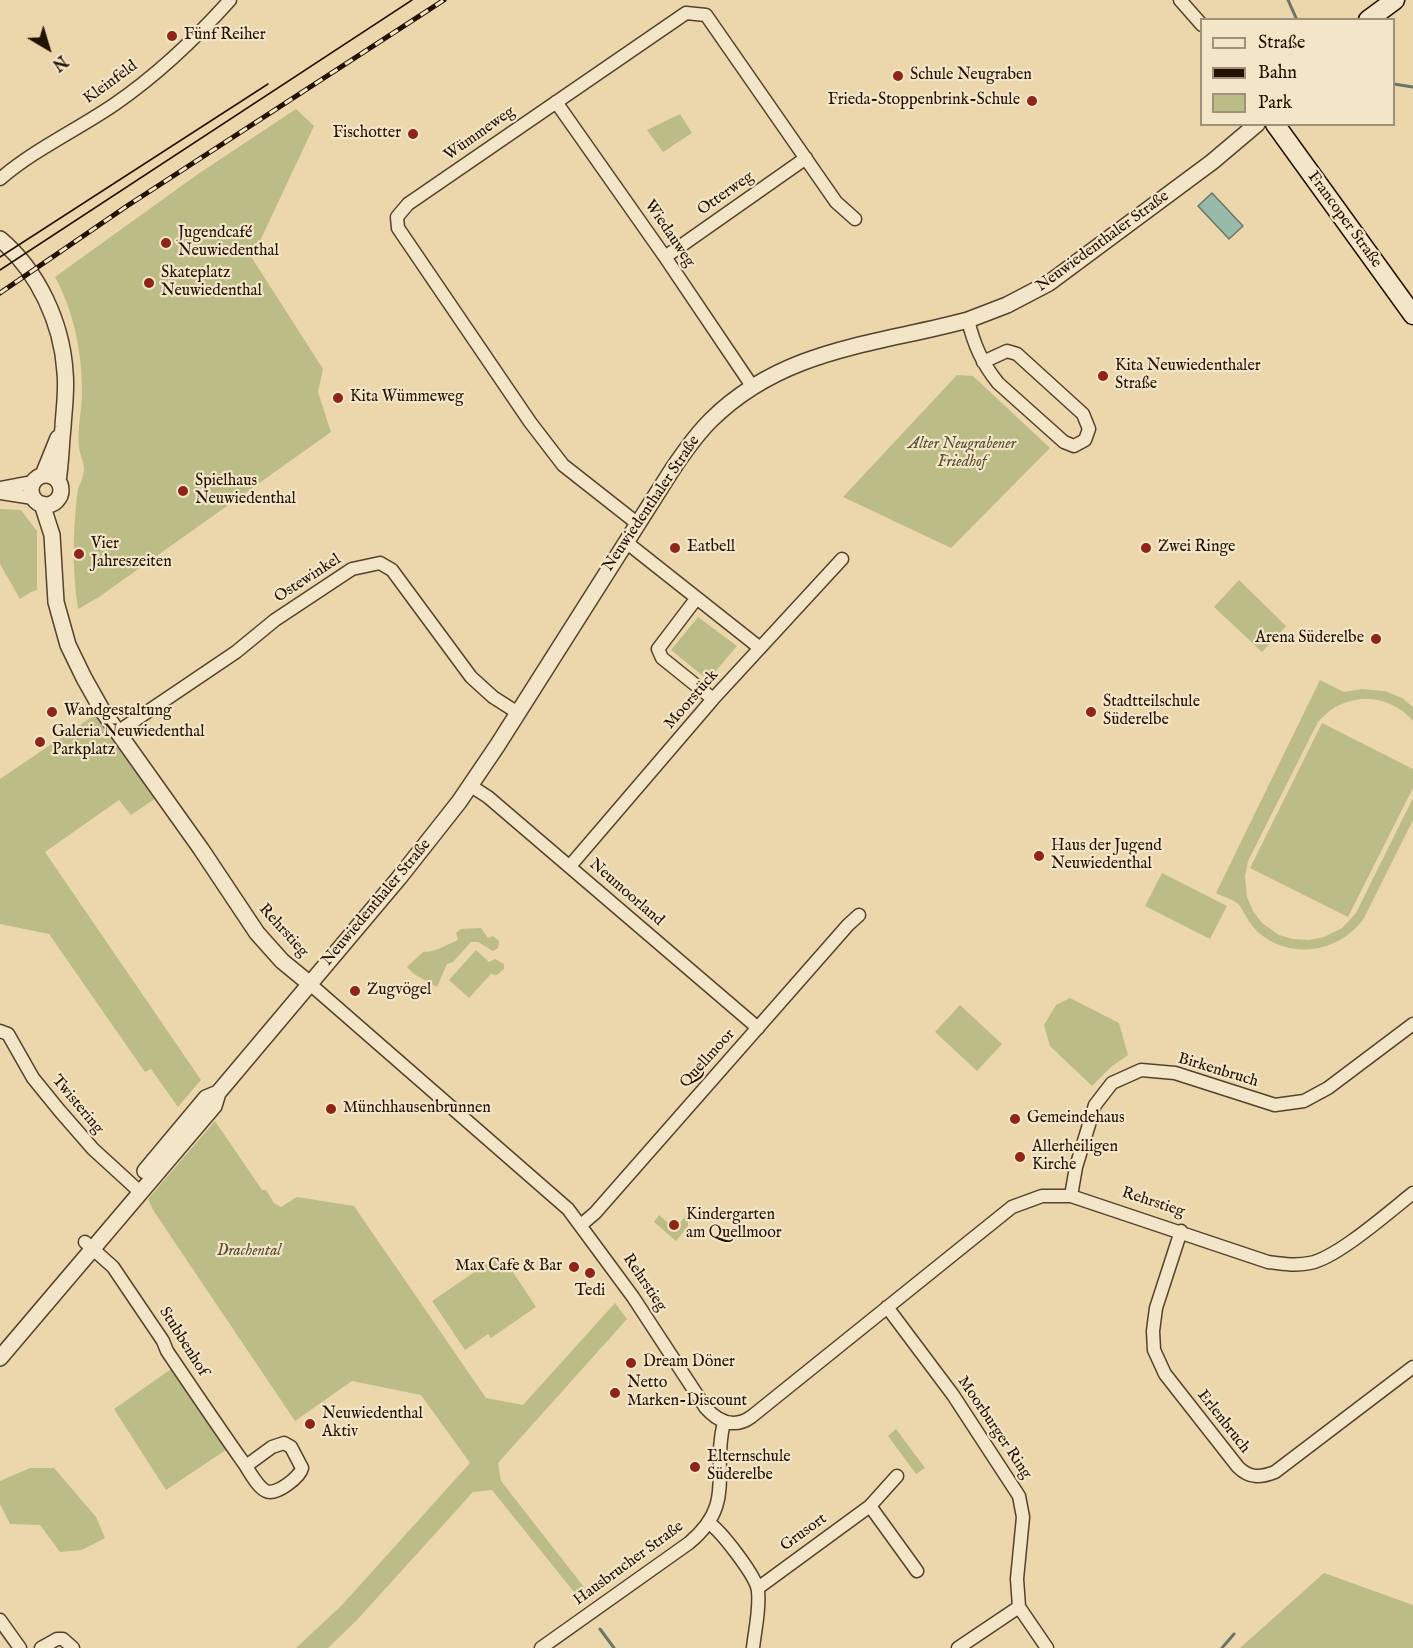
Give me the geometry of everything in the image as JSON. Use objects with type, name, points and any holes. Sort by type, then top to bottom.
[{"type":"main road","points":[[1371,18],[1395,0]]},
{"type":"main road","name":"Francoper Straße","points":[[1276,126],[1413,315]]},
{"type":"street","name":"Kleinfeld","points":[[0,179],[40,149],[114,104],[137,87],[177,53],[230,0]]},
{"type":"street","points":[[1180,0],[1200,23]]},
{"type":"street","name":"Wümmeweg","points":[[638,524],[563,465],[530,422],[398,228],[397,217],[408,204],[686,13],[706,15],[836,202],[855,219]]},
{"type":"street","name":"Wiedauweg","points":[[556,102],[666,257],[752,386]]},
{"type":"street","name":"Neuwiedenthaler Straße","points":[[1,1352],[136,1188],[214,1106],[218,1093],[429,841],[471,786],[678,460],[701,430],[752,386],[778,371],[814,356],[968,320],[1007,305],[1049,283],[1212,162],[1255,126]]},
{"type":"street","name":"Otterweg","points":[[666,257],[806,158]]},
{"type":"street","name":"Rehrstieg","points":[[0,239],[34,279],[46,299],[56,322],[65,370],[62,454],[58,481],[51,476],[41,492]]},
{"type":"street","points":[[968,320],[975,346],[983,362],[998,383],[1064,442],[1074,446],[1085,440],[1089,429],[1086,419],[1017,354],[1007,351],[983,362]]},
{"type":"street","name":"Rehrstieg","points":[[63,427],[41,492],[58,524],[52,550],[56,602],[68,645],[102,710],[119,731],[257,933],[282,961],[567,1209],[633,1298],[705,1407],[714,1417],[724,1422],[738,1424],[751,1417],[1012,1208],[1042,1196],[1071,1196],[1268,1262],[1292,1266],[1312,1263],[1332,1255],[1413,1193]]},
{"type":"street","points":[[0,488],[41,492]]},
{"type":"street","points":[[0,493],[14,496],[41,492]]},
{"type":"street","points":[[626,542],[760,648]]},
{"type":"street","name":"Moorstück","points":[[570,866],[713,699],[842,559]]},
{"type":"street","name":"Ostewinkel","points":[[119,731],[236,652],[275,620],[352,569],[380,563],[392,570],[471,677],[494,697],[518,713]]},
{"type":"street","points":[[696,599],[658,649],[662,658],[713,699]]},
{"type":"street","name":"Neumoorland","points":[[471,786],[488,797],[570,866],[758,1028]]},
{"type":"street","name":"Quellmoor","points":[[581,1225],[595,1214],[848,925],[860,915]]},
{"type":"street","name":"Birkenbruch","points":[[1071,1196],[1076,1167],[1095,1105],[1112,1083],[1141,1070],[1175,1073],[1275,1105],[1304,1101],[1328,1088],[1413,1024]]},
{"type":"street","name":"Twistering","points":[[0,1031],[8,1034],[33,1078],[93,1149],[136,1188]]},
{"type":"street","name":"Erlenbruch","points":[[1181,1232],[1156,1308],[1153,1330],[1154,1350],[1159,1364],[1172,1384],[1245,1473],[1257,1477],[1275,1472],[1413,1367]]},
{"type":"street","name":"Stubbenhof","points":[[88,1245],[119,1274],[163,1341],[167,1351],[246,1466],[261,1487],[271,1492],[278,1490],[297,1476],[302,1468],[291,1447],[284,1443],[272,1447],[246,1466]]},
{"type":"street","name":"Moorburger Ring","points":[[887,1307],[953,1395],[1019,1496],[1023,1517],[1017,1579],[1019,1607]]},
{"type":"street","name":"Hausbrucher Straße","points":[[540,1648],[689,1543],[709,1523],[715,1513],[719,1497],[720,1444],[724,1422]]},
{"type":"street","name":"Grusort","points":[[758,1588],[870,1506],[897,1476]]},
{"type":"street","points":[[870,1506],[918,1571]]},
{"type":"street","points":[[709,1523],[719,1530],[729,1543],[758,1588],[758,1612],[753,1648]]},
{"type":"street","points":[[958,1648],[1019,1607],[1047,1648]]},
{"type":"street","points":[[0,1620],[20,1648]]},
{"type":"street","points":[[41,1648],[57,1639],[67,1642],[74,1648]]},
{"type":"green space","points":[[296,109],[314,126],[252,258],[323,369],[318,392],[331,432],[99,597],[78,609],[74,552],[77,495],[84,469],[79,449],[82,377],[72,318],[55,277],[198,174]]},
{"type":"green space","points":[[680,114],[692,133],[663,152],[647,130]]},
{"type":"green space","name":"Alter Neugrabener Friedhof","points":[[957,375],[973,376],[1050,448],[951,548],[843,497]]},
{"type":"green space","points":[[0,509],[21,510],[37,531],[37,590],[20,599],[0,564]]},
{"type":"green space","points":[[1239,580],[1286,626],[1262,652],[1214,607]]},
{"type":"green space","points":[[698,617],[737,646],[708,680],[671,650]]},
{"type":"green space","points":[[1320,680],[1344,692],[1362,689],[1385,691],[1402,698],[1413,707],[1413,721],[1391,704],[1365,699],[1340,705],[1318,722],[1248,861],[1245,876],[1247,897],[1253,911],[1262,923],[1279,935],[1293,939],[1309,940],[1324,937],[1342,928],[1356,913],[1413,798],[1413,820],[1364,918],[1354,930],[1329,945],[1300,950],[1272,942],[1256,930],[1238,904],[1216,893]]},
{"type":"green space","points":[[102,710],[162,794],[131,815],[119,800],[45,852],[201,1080],[178,1107],[151,1069],[145,1072],[49,934],[0,924],[0,779]]},
{"type":"green space","points":[[1322,723],[1413,769],[1413,788],[1348,917],[1250,868]]},
{"type":"green space","points":[[1162,873],[1227,906],[1210,939],[1145,906]]},
{"type":"green space","points":[[481,928],[488,938],[493,936],[499,941],[498,948],[493,951],[478,942],[471,942],[453,962],[447,964],[437,987],[414,974],[407,967],[423,952],[437,950],[458,940],[456,933],[461,929]]},
{"type":"green space","points":[[476,950],[489,962],[495,959],[504,964],[504,969],[497,975],[491,974],[469,998],[449,980]]},
{"type":"green space","points":[[1070,998],[1119,1023],[1128,1055],[1111,1067],[1092,1086],[1050,1046],[1044,1025],[1056,1005]]},
{"type":"green space","points":[[960,1005],[1002,1044],[977,1071],[935,1032]]},
{"type":"green space","name":"Drachental","points":[[215,1121],[262,1190],[266,1190],[274,1203],[281,1207],[297,1197],[354,1206],[486,1398],[523,1405],[615,1303],[627,1319],[498,1463],[501,1481],[591,1596],[582,1602],[492,1490],[473,1492],[357,1620],[328,1648],[296,1648],[342,1605],[470,1463],[421,1395],[352,1381],[295,1421],[153,1210],[148,1199]]},
{"type":"green space","points":[[688,1213],[688,1226],[676,1241],[654,1222],[659,1215],[675,1229]]},
{"type":"green space","points":[[495,1258],[499,1264],[505,1260],[536,1307],[491,1338],[488,1334],[465,1350],[432,1301]]},
{"type":"green space","points":[[174,1367],[229,1448],[166,1490],[114,1409]]},
{"type":"green space","points":[[896,1429],[925,1468],[916,1474],[888,1436]]},
{"type":"green space","points":[[30,1468],[54,1468],[96,1517],[105,1538],[82,1550],[60,1552],[40,1525],[10,1524],[0,1504],[0,1481]]},
{"type":"green space","points":[[1324,1573],[1413,1605],[1413,1648],[1240,1648]]},
{"type":"shaded area","points":[[1212,193],[1243,226],[1229,239],[1198,206]]},
{"type":"waterway","points":[[1288,0],[1296,18]]},
{"type":"waterway","points":[[1395,84],[1413,87]]},
{"type":"waterway","points":[[600,1629],[614,1648]]},
{"type":"waterway","points":[[1222,1648],[1234,1634]]},
{"type":"tram line","points":[[0,270],[412,0]]},
{"type":"tram line","points":[[0,257],[268,84]]},
{"type":"railway","points":[[0,293],[127,206],[444,0]]},
{"type":"place","name":"Fünf Reiher","points":[[172,36]]},
{"type":"place","name":"Schule Neugraben","points":[[898,76]]},
{"type":"place","name":"Frieda-Stoppenbrink-Schule","points":[[1032,101]]},
{"type":"place","name":"Fischotter","points":[[413,134]]},
{"type":"place","name":"Jugendcafé Neuwiedenthal","points":[[166,243]]},
{"type":"place","name":"Skateplatz Neuwiedenthal","points":[[149,283]]},
{"type":"place","name":"Kita Neuwiedenthaler Straße","points":[[1103,376]]},
{"type":"place","name":"Kita Wümmeweg","points":[[338,398]]},
{"type":"place","name":"Spielhaus Neuwiedenthal","points":[[183,491]]},
{"type":"place","name":"Eatbell","points":[[675,548]]},
{"type":"place","name":"Zwei Ringe","points":[[1146,548]]},
{"type":"place","name":"Vier Jahreszeiten","points":[[79,554]]},
{"type":"place","name":"Arena Süderelbe","points":[[1376,639]]},
{"type":"place","name":"Wandgestaltung","points":[[52,712]]},
{"type":"place","name":"Stadtteilschule Süderelbe","points":[[1091,712]]},
{"type":"place","name":"Galeria Neuwiedenthal Parkplatz","points":[[40,742]]},
{"type":"place","name":"Haus der Jugend Neuwiedenthal","points":[[1039,856]]},
{"type":"place","name":"Zugvögel","points":[[355,991]]},
{"type":"place","name":"Münchhausenbrunnen","points":[[331,1109]]},
{"type":"place","name":"Gemeindehaus","points":[[1015,1119]]},
{"type":"place","name":"Allerheiligen Kirche","points":[[1020,1157]]},
{"type":"place","name":"Kindergarten am Quellmoor","points":[[674,1225]]},
{"type":"place","name":"Max Cafe & Bar","points":[[574,1267]]},
{"type":"place","name":"Tedi","points":[[590,1273]]},
{"type":"place","name":"Dream Döner","points":[[631,1363]]},
{"type":"place","name":"Netto Marken-Discount","points":[[615,1393]]},
{"type":"place","name":"Neuwiedenthal Aktiv","points":[[310,1424]]},
{"type":"place","name":"Elternschule Süderelbe","points":[[695,1467]]}]
